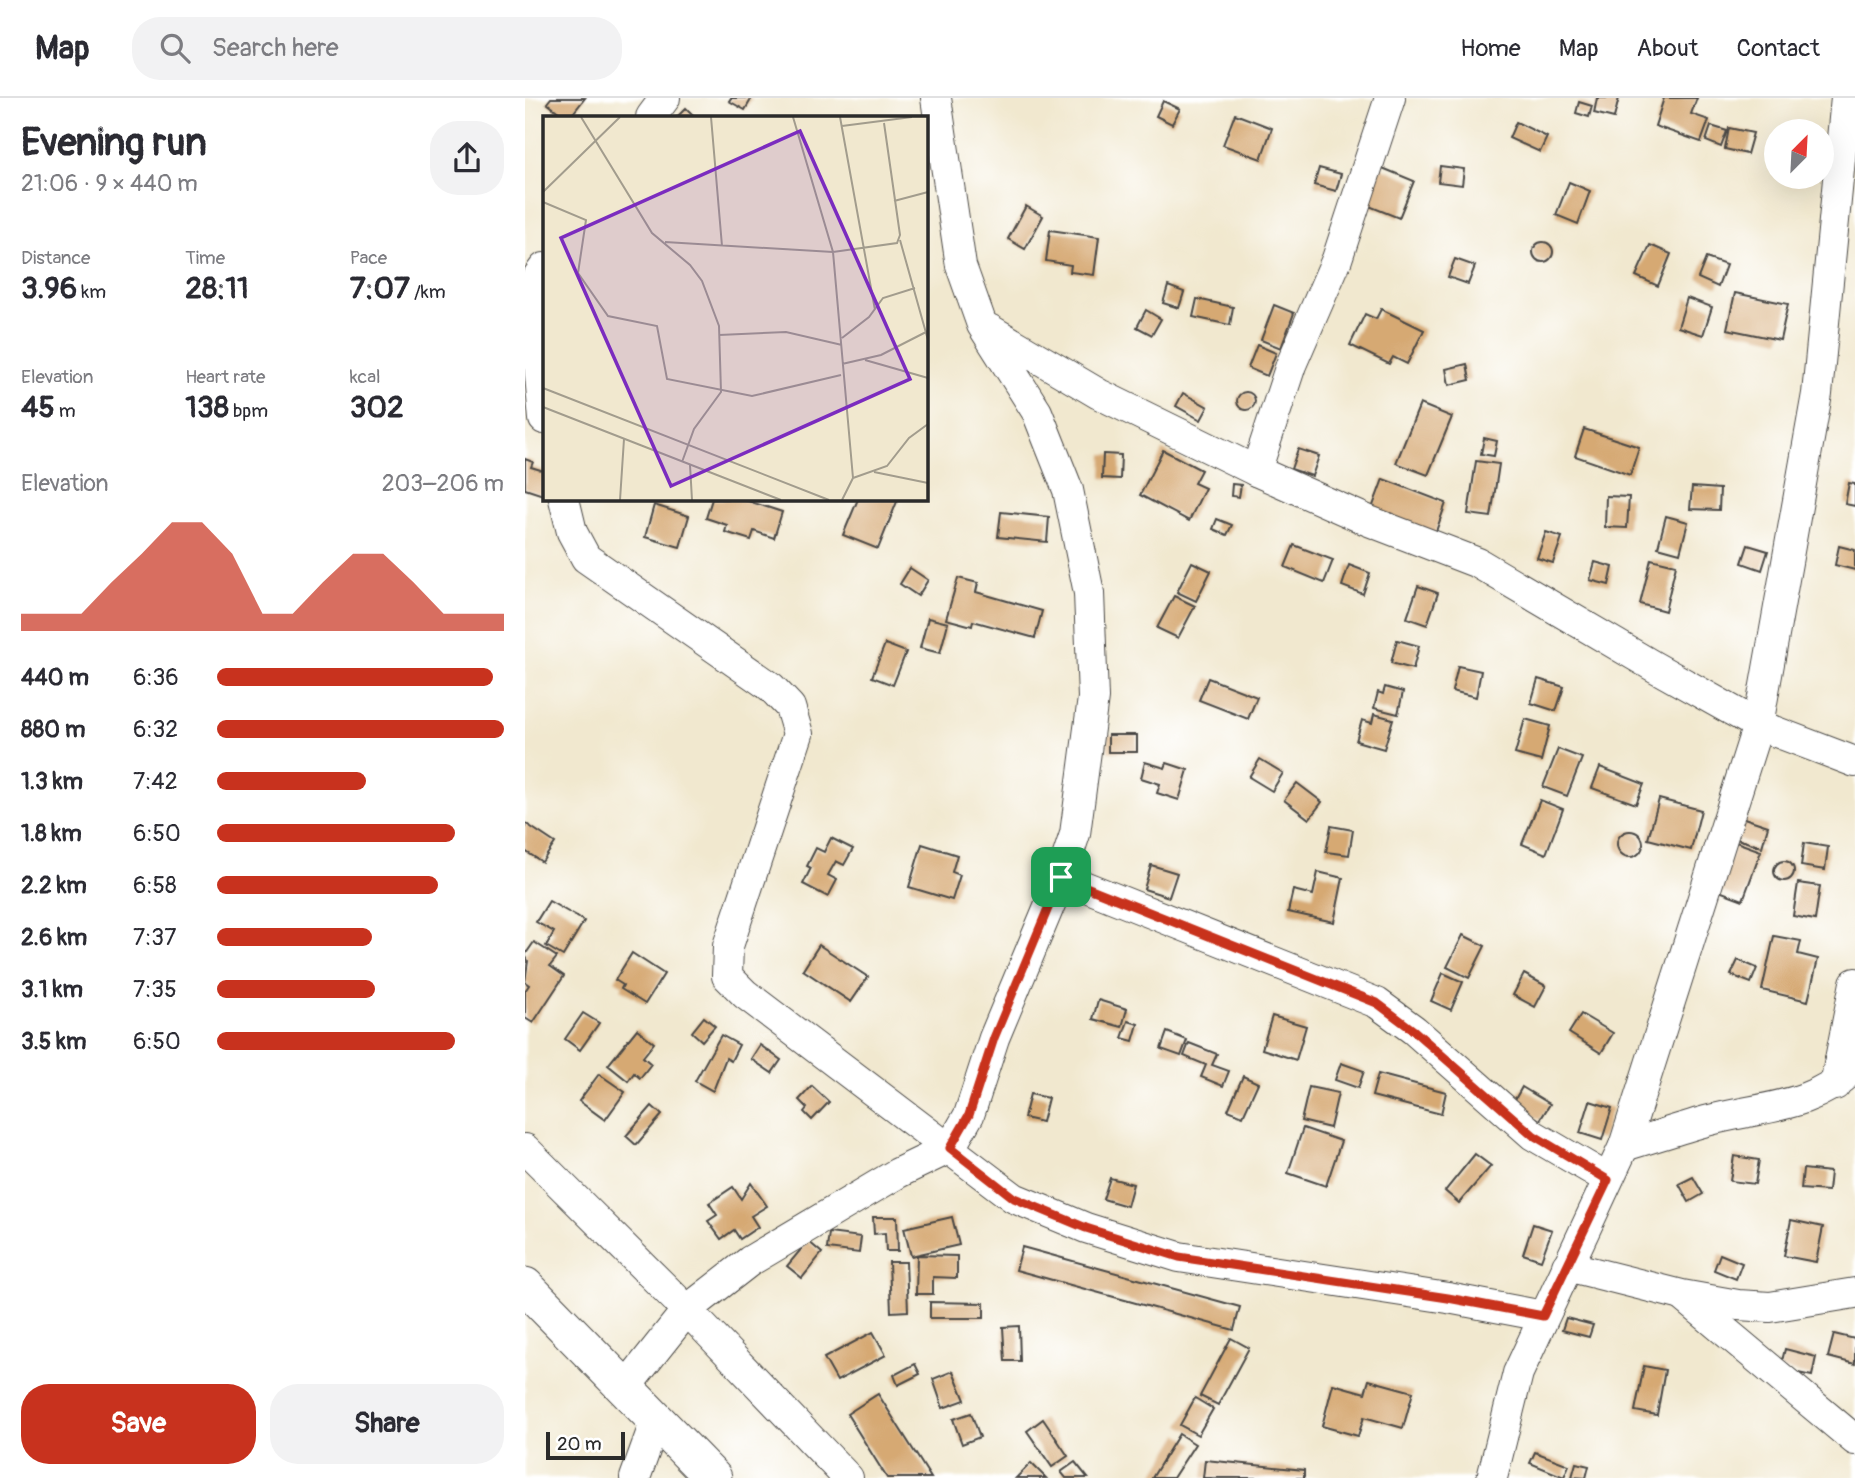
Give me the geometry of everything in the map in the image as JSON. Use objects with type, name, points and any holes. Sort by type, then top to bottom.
[{"type":"street","points":[[652,116],[664,98]]},
{"type":"street","points":[[625,1388],[687,1310],[750,1261],[898,1174],[950,1148],[969,1115],[994,1038],[1061,877],[1075,834],[1093,698],[1089,593],[1068,490],[1042,425],[982,325],[961,266],[936,98]]},
{"type":"street","points":[[1256,471],[1291,365],[1337,259],[1390,98]]},
{"type":"street","points":[[1492,1478],[1518,1373],[1624,1146],[1758,724],[1817,394],[1846,98]]},
{"type":"street","points":[[543,269],[536,278],[533,298],[543,408]]},
{"type":"street","points":[[982,325],[1099,394],[1256,471],[1369,521],[1478,563],[1642,660],[1758,724],[1855,762]]},
{"type":"street","points":[[564,500],[572,532],[586,558],[771,687],[790,707],[798,734],[728,946],[727,976],[1014,1198],[1086,1228],[1179,1257],[1448,1298],[1543,1316]]},
{"type":"street","points":[[1061,877],[1377,1003],[1413,1030],[1533,1135],[1608,1180]]},
{"type":"street","points":[[1624,1146],[1707,1121],[1794,1103],[1845,1076],[1855,984]]},
{"type":"street","points":[[525,1149],[687,1310],[848,1478]]},
{"type":"street","points":[[1567,1266],[1682,1295],[1770,1307],[1855,1293]]},
{"type":"street","points":[[525,1286],[713,1478]]},
{"type":"street","points":[[1682,1295],[1855,1440]]},
{"type":"street","points":[[635,1478],[656,1420]]},
{"type":"building","points":[[551,98],[585,98],[571,116],[564,116],[547,103]]},
{"type":"building","points":[[731,98],[752,98],[745,110],[729,101]]},
{"type":"building","points":[[1597,98],[1619,98],[1614,118],[1594,113]]},
{"type":"building","points":[[1664,98],[1697,98],[1691,114],[1709,120],[1701,142],[1655,126]]},
{"type":"building","points":[[1163,101],[1180,109],[1172,124],[1156,116]]},
{"type":"building","points":[[1579,102],[1592,106],[1589,117],[1576,113]]},
{"type":"building","points":[[686,108],[694,116],[678,116]]},
{"type":"building","points":[[1235,114],[1272,128],[1261,159],[1223,145]]},
{"type":"building","points":[[1516,122],[1547,137],[1540,152],[1509,138]]},
{"type":"building","points":[[1711,126],[1727,131],[1721,147],[1706,141]]},
{"type":"building","points":[[1729,128],[1753,133],[1747,154],[1725,149]]},
{"type":"building","points":[[1440,166],[1464,169],[1462,185],[1438,182]]},
{"type":"building","points":[[1380,167],[1414,181],[1399,218],[1364,204]]},
{"type":"building","points":[[1319,168],[1341,174],[1336,191],[1314,185]]},
{"type":"building","points":[[1569,182],[1590,191],[1578,224],[1556,215]]},
{"type":"building","points":[[1026,206],[1043,216],[1025,249],[1008,239]]},
{"type":"building","points":[[1050,230],[1099,237],[1094,275],[1070,272],[1071,265],[1046,261]]},
{"type":"building","points":[[1543,242],[1550,245],[1553,252],[1550,259],[1543,262],[1536,259],[1533,252],[1536,245]]},
{"type":"building","points":[[1650,245],[1671,254],[1658,286],[1636,276]]},
{"type":"building","points":[[1706,258],[1726,265],[1718,287],[1698,278]]},
{"type":"building","points":[[1455,259],[1475,266],[1468,284],[1448,277]]},
{"type":"building","points":[[1168,286],[1184,292],[1179,308],[1163,303]]},
{"type":"building","points":[[1735,293],[1788,304],[1780,340],[1727,329]]},
{"type":"building","points":[[1687,298],[1712,307],[1703,335],[1678,327]]},
{"type":"building","points":[[1197,299],[1233,307],[1230,325],[1193,317]]},
{"type":"building","points":[[1274,305],[1294,313],[1281,348],[1261,340]]},
{"type":"building","points":[[1381,309],[1424,330],[1407,364],[1393,357],[1389,364],[1350,345],[1365,314],[1376,319]]},
{"type":"building","points":[[1146,310],[1161,319],[1152,335],[1137,327]]},
{"type":"building","points":[[1257,345],[1276,353],[1267,376],[1248,368]]},
{"type":"building","points":[[1467,364],[1470,380],[1449,385],[1446,369]]},
{"type":"building","points":[[1246,392],[1252,395],[1255,401],[1252,407],[1246,410],[1240,407],[1237,401],[1240,395]]},
{"type":"building","points":[[1183,393],[1208,407],[1201,420],[1176,406]]},
{"type":"building","points":[[1420,404],[1452,417],[1428,475],[1396,463]]},
{"type":"building","points":[[1584,429],[1639,447],[1630,475],[1575,456]]},
{"type":"building","points":[[1484,438],[1497,441],[1494,456],[1481,454]]},
{"type":"building","points":[[1298,449],[1319,456],[1312,476],[1291,469]]},
{"type":"building","points":[[1163,450],[1201,470],[1194,483],[1205,488],[1189,521],[1140,495]]},
{"type":"building","points":[[1103,454],[1121,455],[1120,479],[1102,478]]},
{"type":"building","points":[[525,459],[533,462],[531,467],[543,471],[543,495],[525,489]]},
{"type":"building","points":[[1476,461],[1499,464],[1491,517],[1468,514]]},
{"type":"building","points":[[1383,479],[1446,503],[1434,537],[1370,514]]},
{"type":"building","points":[[1849,483],[1855,484],[1855,506],[1845,504]]},
{"type":"building","points":[[1232,484],[1241,485],[1239,497],[1231,496]]},
{"type":"building","points":[[1692,487],[1720,489],[1719,510],[1690,509]]},
{"type":"building","points":[[1606,496],[1629,497],[1627,528],[1605,527]]},
{"type":"building","points":[[712,500],[745,500],[782,512],[774,538],[754,531],[751,540],[725,532],[727,525],[706,518]]},
{"type":"building","points":[[858,500],[898,500],[878,549],[843,535]]},
{"type":"building","points":[[654,505],[689,516],[680,547],[645,537]]},
{"type":"building","points":[[1001,512],[1049,517],[1047,542],[998,537]]},
{"type":"building","points":[[1666,516],[1688,522],[1680,553],[1658,547]]},
{"type":"building","points":[[1217,519],[1232,525],[1227,535],[1213,529]]},
{"type":"building","points":[[1546,532],[1562,537],[1553,563],[1537,558]]},
{"type":"building","points":[[1294,545],[1333,560],[1324,583],[1285,567]]},
{"type":"building","points":[[1748,545],[1768,551],[1762,570],[1742,563]]},
{"type":"building","points":[[1839,546],[1855,550],[1855,570],[1835,565]]},
{"type":"building","points":[[1651,559],[1676,565],[1665,611],[1640,604]]},
{"type":"building","points":[[1192,562],[1211,571],[1196,601],[1177,592]]},
{"type":"building","points":[[1595,562],[1613,567],[1609,585],[1590,580]]},
{"type":"building","points":[[1349,565],[1370,573],[1363,594],[1342,586]]},
{"type":"building","points":[[910,568],[928,580],[918,596],[900,584]]},
{"type":"building","points":[[958,578],[978,583],[976,592],[1042,611],[1035,638],[973,621],[972,626],[946,619]]},
{"type":"building","points":[[1418,586],[1438,593],[1427,625],[1407,618]]},
{"type":"building","points":[[1174,596],[1195,606],[1178,638],[1157,628]]},
{"type":"building","points":[[928,618],[948,623],[940,653],[920,648]]},
{"type":"building","points":[[1397,640],[1419,646],[1413,669],[1391,663]]},
{"type":"building","points":[[885,644],[906,652],[893,685],[872,677]]},
{"type":"building","points":[[1458,666],[1481,671],[1476,697],[1452,691]]},
{"type":"building","points":[[1208,678],[1257,697],[1248,719],[1199,700]]},
{"type":"building","points":[[1538,679],[1564,687],[1556,711],[1531,703]]},
{"type":"building","points":[[1385,687],[1403,692],[1398,714],[1374,708],[1378,692],[1383,694]]},
{"type":"building","points":[[1374,714],[1393,719],[1384,749],[1356,741],[1362,720],[1372,723]]},
{"type":"building","points":[[1525,719],[1550,726],[1541,761],[1515,754]]},
{"type":"building","points":[[1108,735],[1137,735],[1137,752],[1108,752]]},
{"type":"building","points":[[1558,749],[1582,758],[1567,796],[1543,787]]},
{"type":"building","points":[[1260,759],[1283,773],[1272,791],[1249,777]]},
{"type":"building","points":[[1145,762],[1165,768],[1167,763],[1188,770],[1179,800],[1157,793],[1160,784],[1141,778]]},
{"type":"building","points":[[1600,767],[1644,784],[1636,804],[1592,788]]},
{"type":"building","points":[[1297,783],[1322,802],[1309,819],[1284,800]]},
{"type":"building","points":[[1659,799],[1701,810],[1691,850],[1648,839]]},
{"type":"building","points":[[1540,800],[1563,809],[1546,854],[1522,844]]},
{"type":"building","points":[[1744,818],[1768,826],[1762,847],[1737,839]]},
{"type":"building","points":[[525,823],[555,843],[542,862],[525,851]]},
{"type":"building","points":[[1331,826],[1353,830],[1349,855],[1326,852]]},
{"type":"building","points":[[1630,831],[1639,835],[1643,844],[1639,853],[1630,857],[1621,853],[1617,844],[1621,835]]},
{"type":"building","points":[[831,838],[853,849],[844,865],[836,861],[828,875],[837,880],[828,897],[803,884],[811,868],[807,866],[816,848],[824,852]]},
{"type":"building","points":[[1736,842],[1761,851],[1743,900],[1719,891]]},
{"type":"building","points":[[1804,843],[1828,847],[1825,870],[1801,866]]},
{"type":"building","points":[[922,844],[957,855],[952,872],[960,875],[952,900],[909,887]]},
{"type":"building","points":[[1780,861],[1788,861],[1794,871],[1788,881],[1780,881],[1774,875],[1774,867]]},
{"type":"building","points":[[1151,865],[1177,873],[1169,897],[1144,889]]},
{"type":"building","points":[[1318,872],[1343,878],[1334,922],[1288,912],[1293,890],[1313,895]]},
{"type":"building","points":[[1798,883],[1820,886],[1815,920],[1793,916]]},
{"type":"building","points":[[549,901],[584,921],[563,956],[546,946],[554,932],[536,922]]},
{"type":"building","points":[[1463,935],[1485,946],[1469,978],[1447,967]]},
{"type":"building","points":[[1774,936],[1801,941],[1798,954],[1818,959],[1808,1001],[1762,990]]},
{"type":"building","points":[[534,942],[557,957],[550,966],[564,976],[533,1023],[525,1018],[525,991],[529,985],[525,982],[528,961],[525,955]]},
{"type":"building","points":[[819,945],[868,977],[851,1002],[803,970]]},
{"type":"building","points":[[632,953],[664,974],[645,1004],[621,989],[623,985],[615,980]]},
{"type":"building","points":[[1738,960],[1757,968],[1751,983],[1731,975]]},
{"type":"building","points":[[1443,973],[1463,982],[1451,1010],[1431,1001]]},
{"type":"building","points":[[1524,974],[1546,986],[1535,1007],[1513,995]]},
{"type":"building","points":[[1098,1000],[1127,1009],[1122,1027],[1093,1019]]},
{"type":"building","points":[[583,1013],[599,1023],[580,1050],[565,1039]]},
{"type":"building","points":[[1581,1014],[1613,1033],[1601,1053],[1569,1033]]},
{"type":"building","points":[[1272,1016],[1306,1026],[1296,1060],[1262,1049]]},
{"type":"building","points":[[704,1017],[715,1026],[702,1041],[692,1032]]},
{"type":"building","points":[[1128,1021],[1138,1024],[1133,1041],[1122,1038]]},
{"type":"building","points":[[637,1029],[654,1043],[643,1057],[651,1064],[640,1078],[634,1073],[628,1081],[608,1065]]},
{"type":"building","points":[[1167,1032],[1187,1040],[1181,1056],[1161,1049]]},
{"type":"building","points":[[721,1035],[739,1045],[731,1061],[726,1058],[713,1091],[695,1081]]},
{"type":"building","points":[[1189,1043],[1217,1054],[1212,1065],[1229,1071],[1223,1086],[1201,1077],[1206,1065],[1184,1056]]},
{"type":"building","points":[[760,1045],[781,1060],[772,1073],[751,1059]]},
{"type":"building","points":[[1341,1063],[1364,1071],[1358,1088],[1335,1080]]},
{"type":"building","points":[[599,1074],[625,1092],[605,1120],[579,1101]]},
{"type":"building","points":[[1378,1074],[1446,1092],[1441,1114],[1372,1096]]},
{"type":"building","points":[[1243,1076],[1258,1083],[1243,1116],[1228,1110]]},
{"type":"building","points":[[812,1086],[829,1102],[812,1120],[804,1112],[807,1108],[799,1100]]},
{"type":"building","points":[[1309,1087],[1338,1093],[1330,1128],[1301,1121]]},
{"type":"building","points":[[1522,1087],[1550,1104],[1540,1120],[1513,1103]]},
{"type":"building","points":[[1030,1094],[1048,1098],[1042,1122],[1024,1118]]},
{"type":"building","points":[[1590,1101],[1612,1108],[1602,1140],[1580,1133]]},
{"type":"building","points":[[652,1106],[662,1115],[636,1145],[626,1136]]},
{"type":"building","points":[[1303,1128],[1341,1141],[1326,1186],[1288,1173]]},
{"type":"building","points":[[1475,1154],[1491,1166],[1459,1203],[1445,1191]]},
{"type":"building","points":[[1734,1156],[1759,1160],[1755,1184],[1730,1181]]},
{"type":"building","points":[[1803,1169],[1830,1172],[1828,1191],[1801,1189]]},
{"type":"building","points":[[1693,1177],[1703,1194],[1689,1202],[1679,1184]]},
{"type":"building","points":[[1110,1178],[1133,1184],[1127,1206],[1103,1199]]},
{"type":"building","points":[[751,1183],[767,1206],[751,1216],[758,1227],[740,1239],[734,1230],[721,1239],[708,1221],[717,1215],[709,1203],[733,1187],[741,1199]]},
{"type":"building","points":[[873,1217],[897,1217],[898,1251],[886,1251],[885,1233],[874,1234]]},
{"type":"building","points":[[952,1217],[959,1245],[911,1256],[904,1228]]},
{"type":"building","points":[[1791,1220],[1823,1227],[1816,1262],[1784,1256]]},
{"type":"building","points":[[1533,1224],[1552,1230],[1541,1260],[1523,1254]]},
{"type":"building","points":[[829,1233],[861,1237],[859,1253],[827,1249]]},
{"type":"building","points":[[808,1241],[822,1253],[802,1278],[787,1266]]},
{"type":"building","points":[[1022,1247],[1240,1307],[1234,1330],[1016,1270]]},
{"type":"building","points":[[1720,1254],[1742,1263],[1736,1279],[1714,1270]]},
{"type":"building","points":[[917,1255],[957,1256],[957,1278],[933,1277],[933,1294],[916,1294]]},
{"type":"building","points":[[889,1262],[906,1262],[908,1311],[891,1312]]},
{"type":"building","points":[[930,1302],[984,1303],[984,1318],[930,1318]]},
{"type":"building","points":[[1566,1318],[1593,1325],[1589,1337],[1562,1330]]},
{"type":"building","points":[[1019,1326],[1020,1361],[1005,1361],[1003,1327]]},
{"type":"building","points":[[873,1332],[886,1355],[837,1381],[824,1358]]},
{"type":"building","points":[[1834,1334],[1855,1339],[1855,1364],[1828,1357]]},
{"type":"building","points":[[1231,1338],[1249,1348],[1218,1405],[1200,1396]]},
{"type":"building","points":[[1785,1349],[1816,1357],[1812,1376],[1780,1369]]},
{"type":"building","points":[[915,1364],[920,1374],[898,1385],[894,1375]]},
{"type":"building","points":[[1644,1366],[1665,1370],[1657,1415],[1635,1411]]},
{"type":"building","points":[[953,1371],[965,1400],[943,1408],[933,1379]]},
{"type":"building","points":[[1369,1380],[1413,1392],[1403,1428],[1364,1417],[1358,1436],[1322,1426],[1333,1384],[1365,1393]]},
{"type":"building","points":[[878,1394],[931,1478],[887,1478],[847,1414]]},
{"type":"building","points":[[1195,1398],[1213,1409],[1198,1435],[1180,1425]]},
{"type":"building","points":[[971,1413],[980,1437],[962,1444],[953,1419]]},
{"type":"building","points":[[1043,1419],[1068,1456],[1052,1467],[1027,1431]]},
{"type":"building","points":[[1179,1434],[1195,1444],[1173,1478],[1152,1478]]},
{"type":"building","points":[[1535,1452],[1569,1465],[1564,1477],[1530,1463]]},
{"type":"building","points":[[1205,1460],[1304,1470],[1304,1478],[1203,1478]]},
{"type":"building","points":[[1075,1462],[1088,1478],[1066,1478],[1061,1472]]},
{"type":"building","points":[[1031,1463],[1046,1478],[1016,1478]]},
{"type":"building","points":[[1576,1463],[1589,1466],[1586,1478],[1572,1477]]},
{"type":"route","points":[[1061,877],[1377,1003],[1413,1030],[1533,1135],[1608,1180],[1543,1316],[1448,1298],[1179,1257],[1086,1228],[1014,1198],[950,1148],[969,1115],[982,1083],[994,1038],[1061,877]]}]
